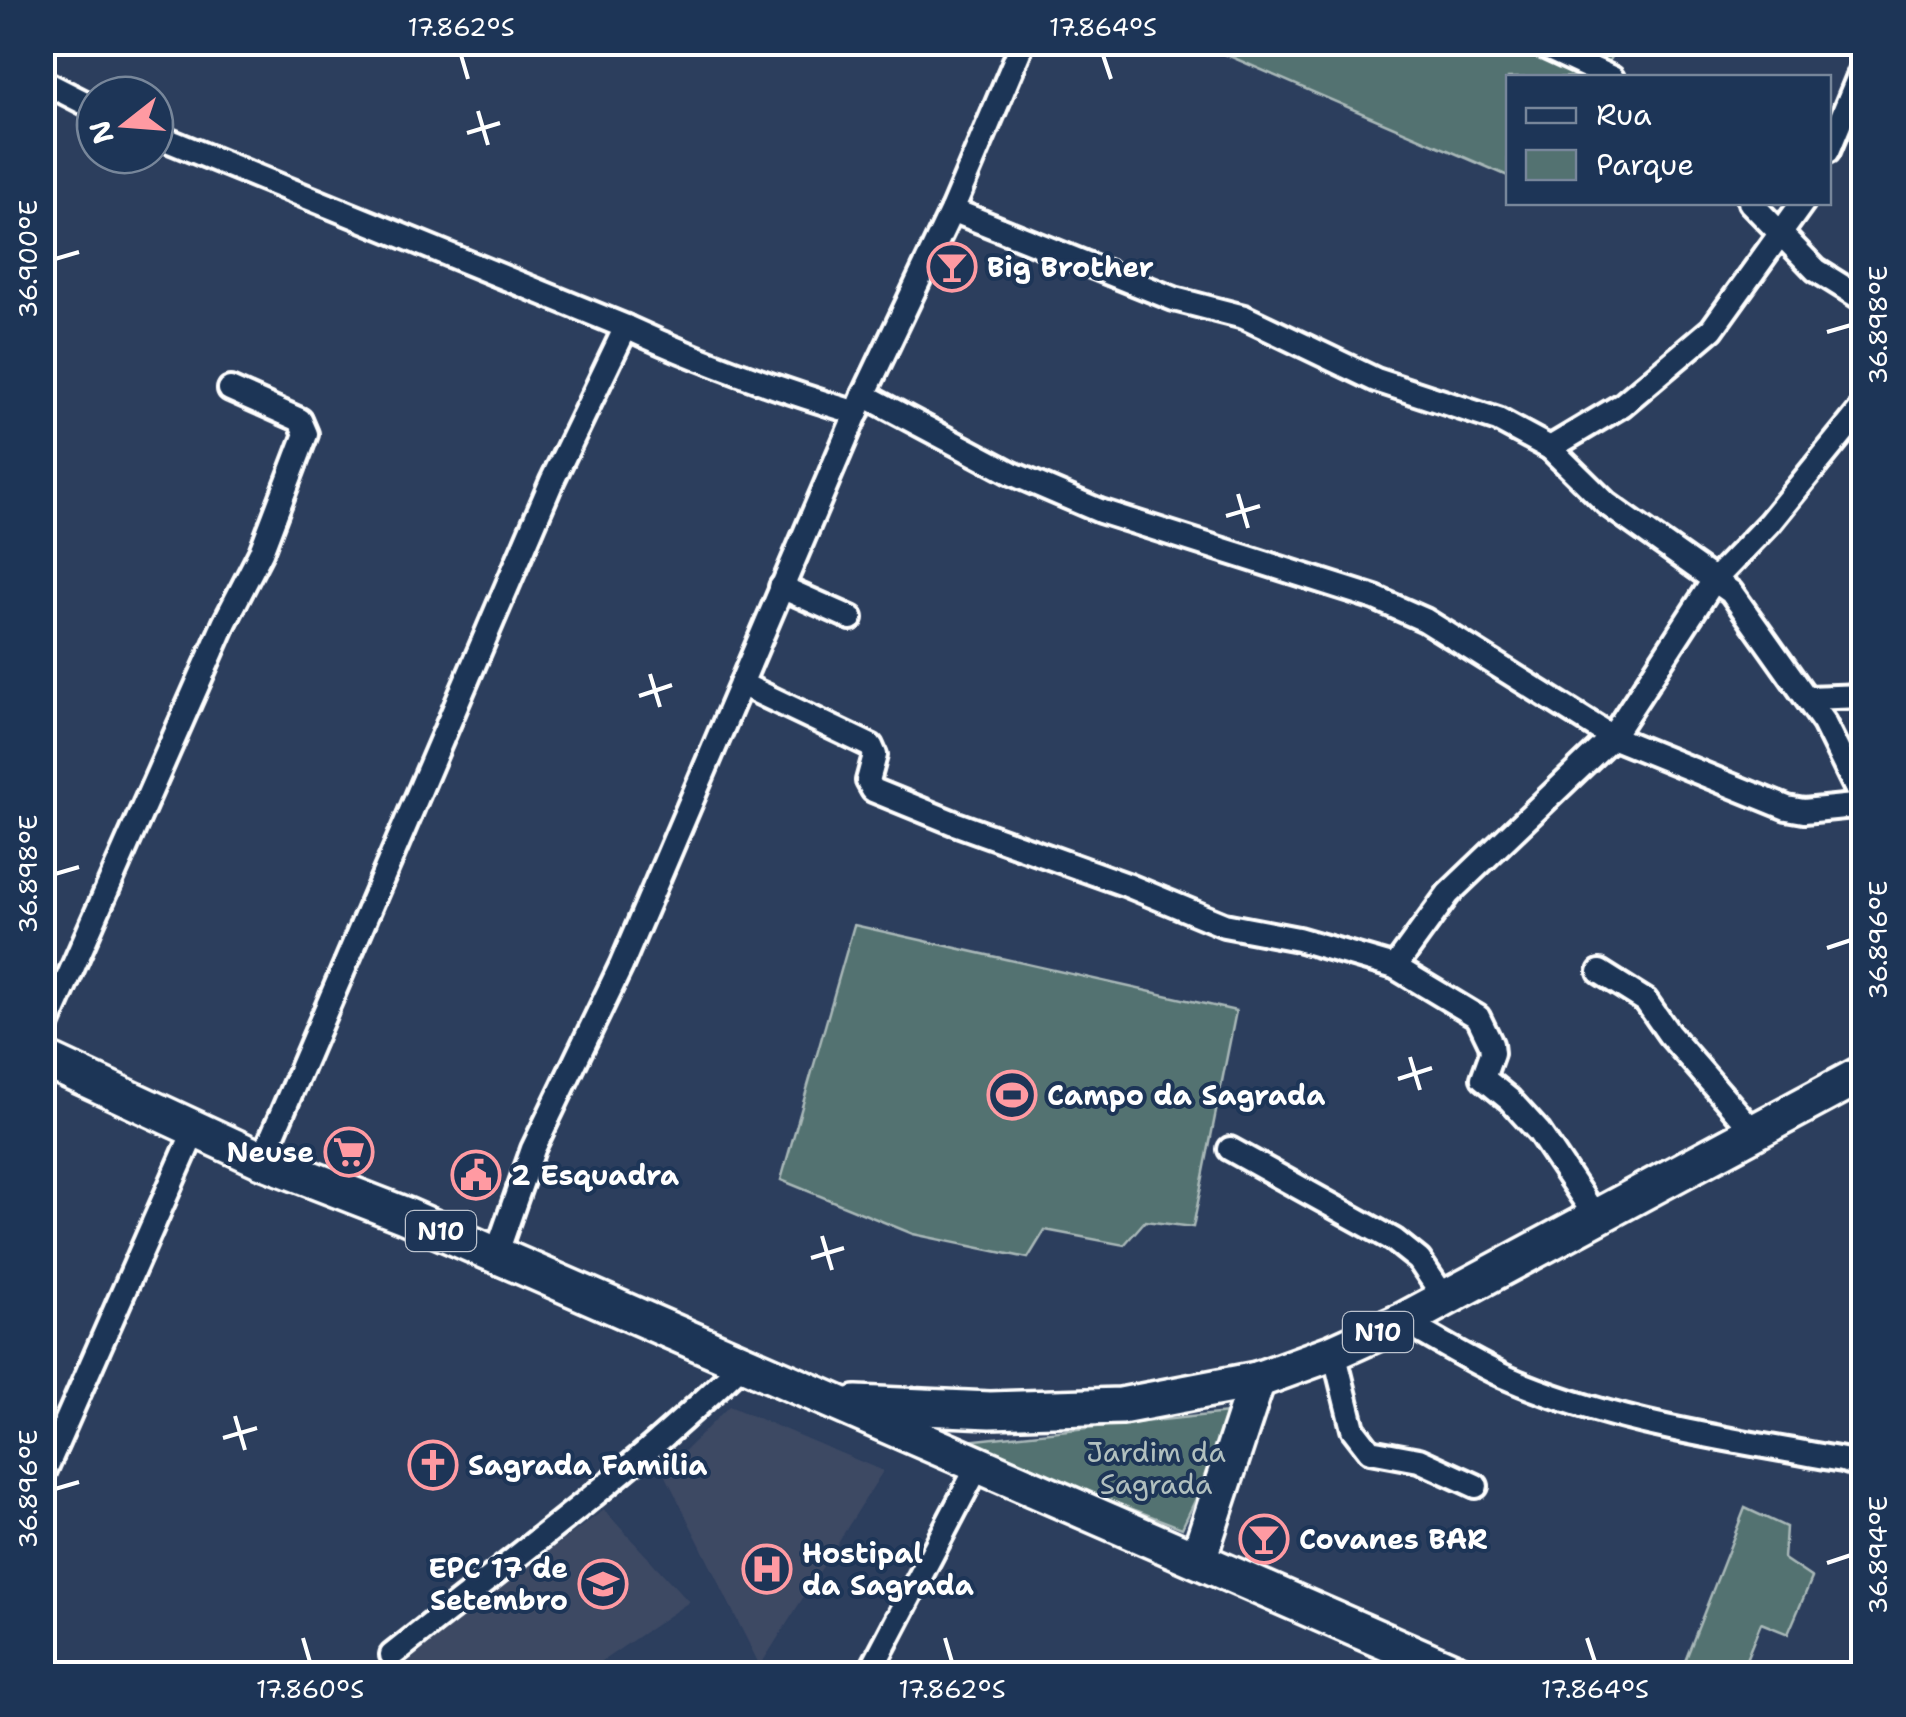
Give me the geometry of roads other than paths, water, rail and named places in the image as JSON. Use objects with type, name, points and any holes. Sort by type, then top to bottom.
[{"type":"main road","name":"N10","points":[[42,1058],[262,1160],[496,1255],[1460,1674]]},
{"type":"main road","name":"N10","points":[[840,1404],[990,1410],[1121,1406],[1258,1380],[1403,1321],[1864,1073]]},
{"type":"main road","points":[[1198,1559],[1258,1380]]},
{"type":"street","points":[[496,1255],[533,1150],[621,966],[861,404],[952,210],[1023,42]]},
{"type":"street","points":[[1534,42],[1606,75]]},
{"type":"street","points":[[1831,144],[1864,64]]},
{"type":"street","points":[[42,81],[75,98]]},
{"type":"street","points":[[175,143],[754,382],[861,404],[1100,512],[1375,598],[1424,620],[1612,737],[1787,808],[1804,811],[1864,805],[1824,723],[1731,592],[1607,504],[1550,448],[1498,420],[1376,380],[1244,318],[1174,300],[952,210]]},
{"type":"street","points":[[1753,205],[1816,270],[1864,300]]},
{"type":"street","points":[[1550,448],[1622,405],[1712,329],[1800,205]]},
{"type":"street","points":[[262,1160],[552,482],[626,328]]},
{"type":"street","points":[[42,1036],[225,622],[261,552],[306,434],[300,420],[230,389]]},
{"type":"street","points":[[1395,967],[1448,894],[1612,737],[1714,580],[1769,523],[1864,406]]},
{"type":"street","points":[[781,588],[851,618]]},
{"type":"street","points":[[741,684],[871,746],[875,755],[869,787],[879,792],[1224,925],[1298,939],[1395,967],[1478,1017],[1492,1054],[1483,1078],[1539,1132],[1596,1217]]},
{"type":"street","points":[[1806,698],[1864,696]]},
{"type":"street","points":[[1600,972],[1646,1001],[1668,1034],[1754,1133]]},
{"type":"street","points":[[42,1476],[196,1127]]},
{"type":"street","points":[[1230,1149],[1394,1240],[1419,1260],[1444,1298]]},
{"type":"street","points":[[1403,1321],[1505,1377],[1583,1405],[1664,1428],[1864,1467]]},
{"type":"street","points":[[1334,1352],[1353,1429],[1370,1451],[1419,1460],[1476,1486]]},
{"type":"street","points":[[392,1655],[643,1456],[744,1363]]},
{"type":"street","points":[[868,1674],[978,1464]]},
{"type":"place","name":"Big Brother","points":[[952,267]]},
{"type":"place","name":"Campo da Sagrada","points":[[1012,1095]]},
{"type":"place","name":"Neuse","points":[[349,1152]]},
{"type":"place","name":"2 Esquadra","points":[[476,1175]]},
{"type":"place","name":"Sagrada Familia","points":[[433,1465]]},
{"type":"place","name":"Covanes BAR","points":[[1264,1539]]},
{"type":"place","name":"Hostipal da Sagrada","points":[[767,1569]]},
{"type":"place","name":"EPC 17 de Setembro","points":[[603,1584]]},
{"type":"park label","name":"Jardim da Sagrada","points":[[1156,1468]]}]
